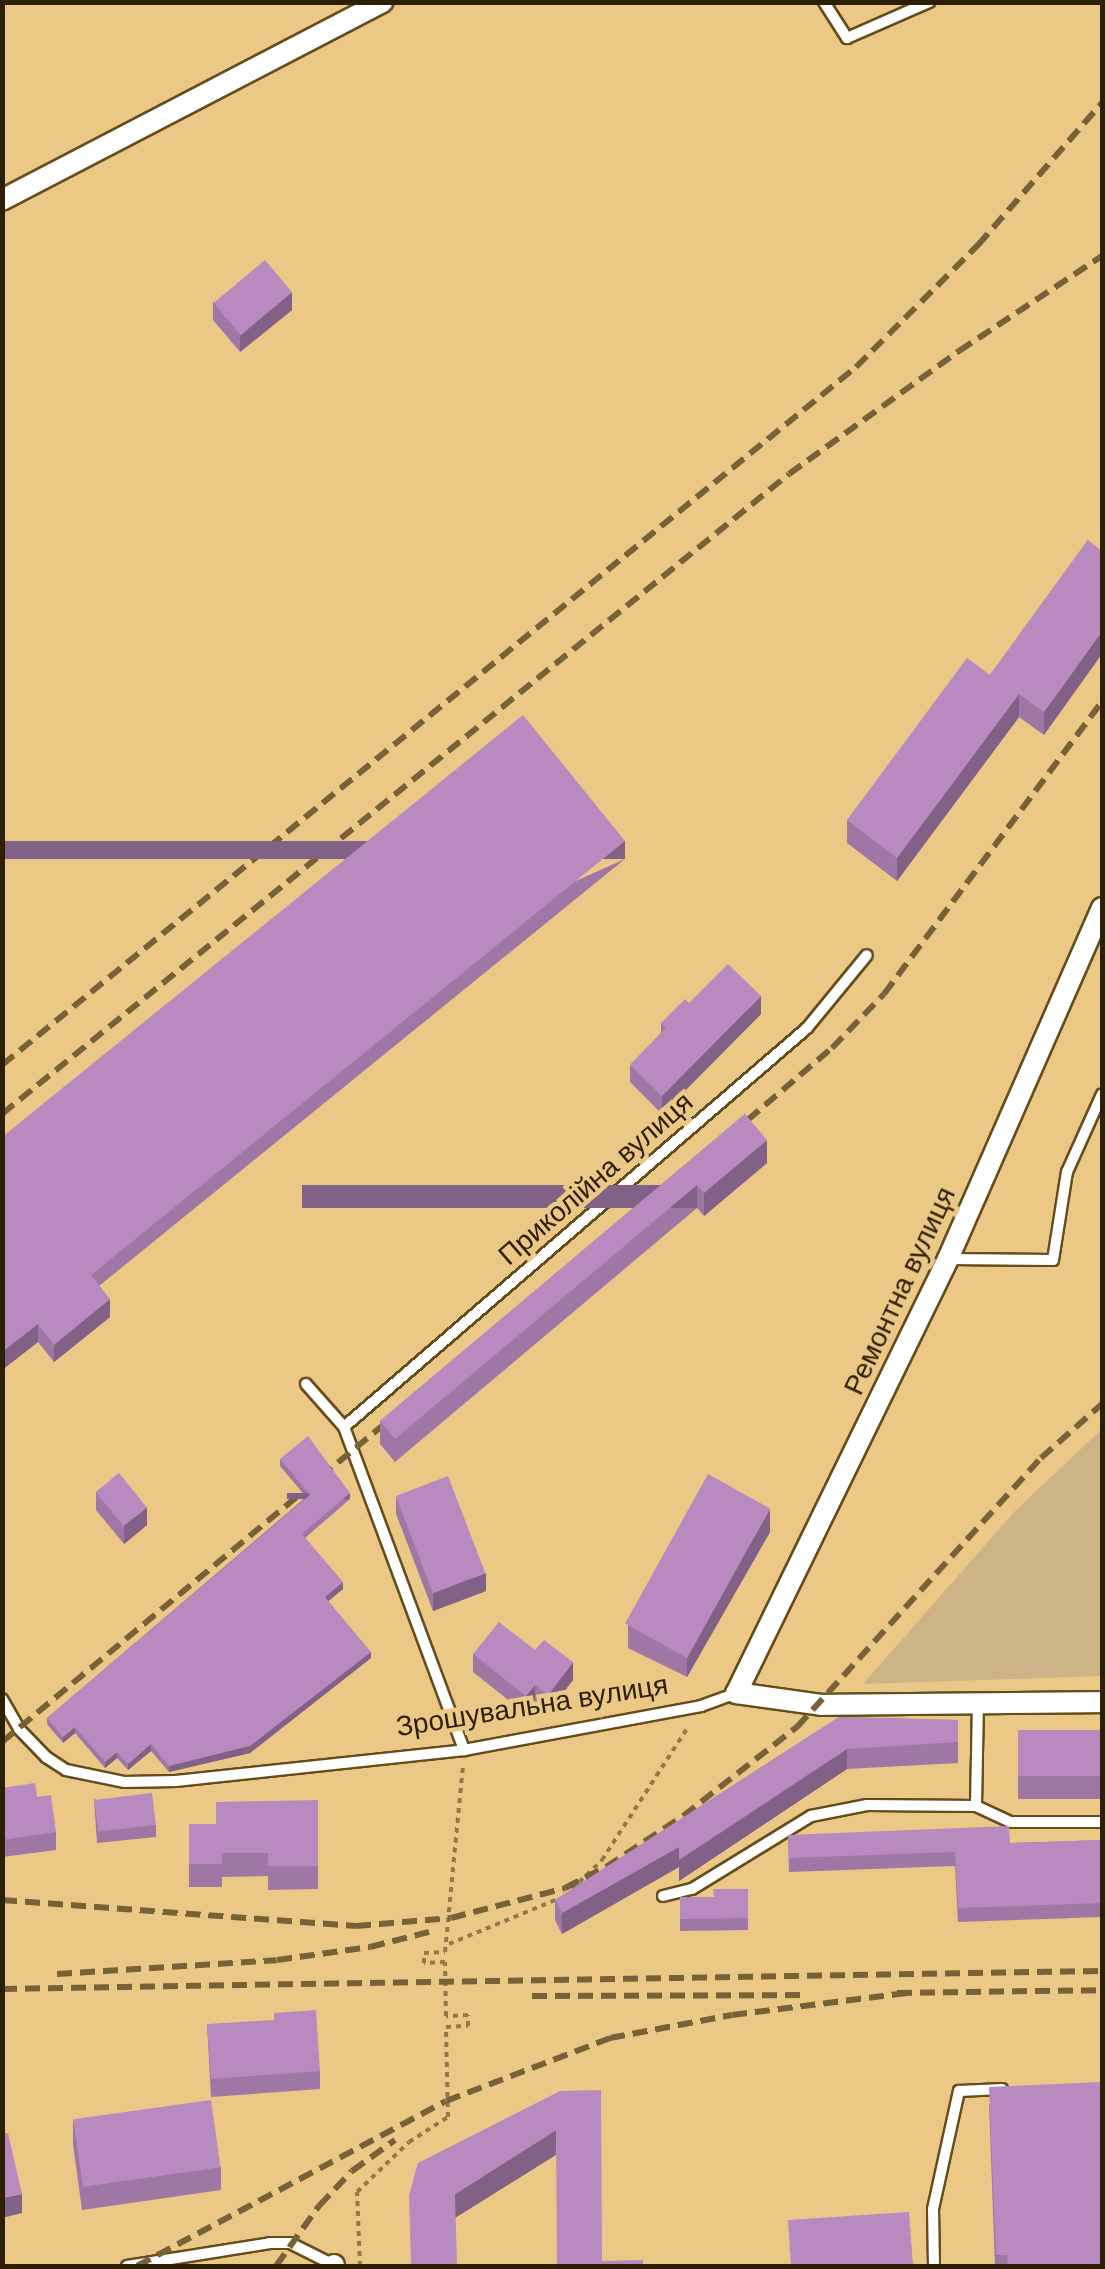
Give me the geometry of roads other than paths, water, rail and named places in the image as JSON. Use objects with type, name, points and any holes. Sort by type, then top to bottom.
[{"type":"street","points":[[2,200],[383,2]]},
{"type":"street","name":"Ремонтна вулиця","points":[[736,1693],[948,1259],[1102,908]]},
{"type":"street","name":"Зрошувальна вулиця","points":[[736,1693],[820,1704],[1102,1702]]},
{"type":"lane","points":[[824,2],[847,38],[929,2]]},
{"type":"lane","name":"Приколійна вулиця","points":[[344,1428],[807,1028],[867,955]]},
{"type":"lane","points":[[948,1259],[1054,1260],[1067,1172],[1102,1094]]},
{"type":"lane","points":[[306,1384],[344,1428],[464,1750]]},
{"type":"lane","name":"Зрошувальна вулиця","points":[[2,1700],[19,1729],[56,1764],[66,1770],[124,1782],[176,1781],[464,1750],[701,1706],[736,1693]]},
{"type":"lane","points":[[976,1806],[978,1704]]},
{"type":"lane","points":[[663,1896],[692,1889],[811,1816],[867,1806],[976,1806],[1011,1822],[1102,1822]]},
{"type":"lane","points":[[934,2266],[933,2209],[959,2091],[1013,2088]]},
{"type":"lane","points":[[127,2266],[270,2243],[290,2244],[334,2266]]},
{"type":"railway","points":[[2,1065],[856,367],[978,245],[1102,103]]},
{"type":"railway","points":[[2,1114],[789,474],[959,351],[1102,256]]},
{"type":"railway","points":[[730,1135],[832,1048],[884,994],[1102,701]]},
{"type":"railway","points":[[2,1900],[356,1926],[451,1918],[565,1888],[606,1867],[683,1816],[797,1727],[1041,1458],[1102,1404]]},
{"type":"railway","points":[[2,1742],[400,1411]]},
{"type":"railway","points":[[57,1974],[277,1960],[370,1947],[429,1932]]},
{"type":"railway","points":[[2,1989],[1102,1971]]},
{"type":"railway","points":[[897,1993],[1102,1990]]},
{"type":"railway","points":[[137,2266],[446,2101],[610,2038],[732,2015],[907,1993]]},
{"type":"railway","points":[[532,1996],[802,1995]]},
{"type":"railway","points":[[276,2266],[319,2206],[352,2171],[395,2140]]}]
